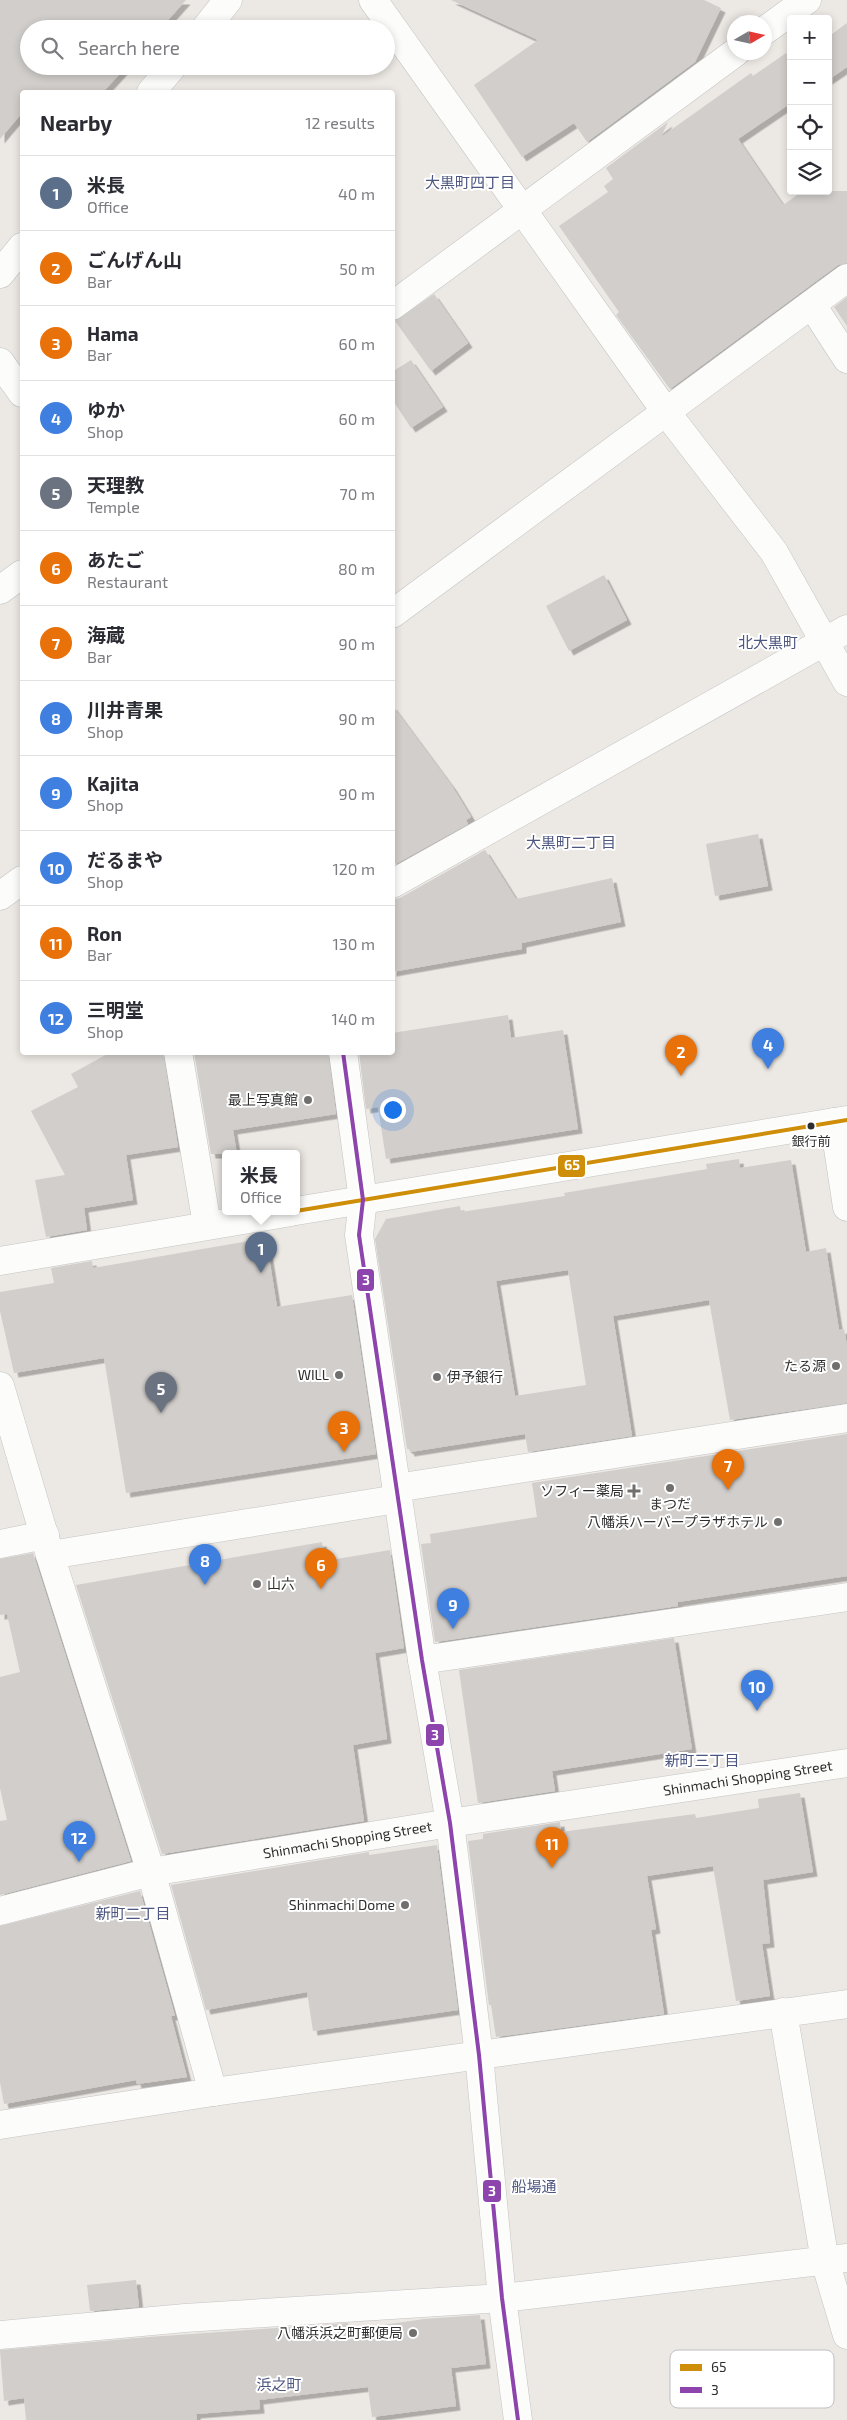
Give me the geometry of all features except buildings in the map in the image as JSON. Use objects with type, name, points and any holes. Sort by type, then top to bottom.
[{"type":"street","points":[[211,20],[228,0]]},
{"type":"street","points":[[373,0],[387,20]]},
{"type":"street","points":[[772,25],[807,0]]},
{"type":"street","points":[[395,31],[521,211],[666,412],[837,636],[847,682]]},
{"type":"street","points":[[395,304],[727,59]]},
{"type":"street","points":[[153,90],[165,75]]},
{"type":"street","points":[[0,274],[20,249]]},
{"type":"street","points":[[395,612],[847,278]]},
{"type":"street","points":[[812,305],[847,359]]},
{"type":"street","points":[[0,362],[20,390]]},
{"type":"street","points":[[0,590],[20,575]]},
{"type":"street","points":[[395,882],[837,636]]},
{"type":"street","points":[[0,896],[20,881]]},
{"type":"street","points":[[179,1055],[207,1225]]},
{"type":"street","points":[[343,1055],[363,1200],[359,1235],[396,1494],[450,1823],[480,2055],[502,2298],[518,2420]]},
{"type":"street","points":[[300,1210],[841,1121],[847,1207]]},
{"type":"street","points":[[0,1261],[272,1215]]},
{"type":"street","points":[[0,1386],[47,1545],[151,1872],[213,2092]]},
{"type":"street","points":[[0,1544],[47,1545],[396,1494],[847,1418]]},
{"type":"street","points":[[422,1660],[847,1597]]},
{"type":"street","name":"Shinmachi Shopping Street","points":[[0,1911],[151,1872],[450,1823],[847,1763]]},
{"type":"street","points":[[0,2125],[213,2092],[847,2004]]},
{"type":"street","points":[[783,2012],[836,2259],[847,2335]]},
{"type":"street","points":[[0,2335],[185,2318],[502,2298],[836,2259]]},
{"type":"transit line","name":"3","points":[[343,1055],[363,1200],[359,1235],[422,1660],[450,1823],[479,2055],[502,2298],[518,2420]]},
{"type":"transit line","name":"65","points":[[300,1210],[847,1120]]},
{"type":"place","name":"ゆか","points":[[768,1069]]},
{"type":"place","name":"ごんげん山","points":[[681,1076]]},
{"type":"place","name":"最上写真館","points":[[308,1100]]},
{"type":"place","name":"銀行前","points":[[811,1126]]},
{"type":"place","name":"米長","points":[[261,1273]]},
{"type":"place","name":"たる源","points":[[836,1366]]},
{"type":"place","name":"WILL","points":[[339,1375]]},
{"type":"place","name":"伊予銀行","points":[[437,1377]]},
{"type":"place","name":"天理教","points":[[161,1413]]},
{"type":"place","name":"Hama","points":[[344,1452]]},
{"type":"place","name":"まつだ","points":[[670,1488]]},
{"type":"place","name":"海蔵","points":[[728,1490]]},
{"type":"place","name":"ソフィー薬局","points":[[634,1491]]},
{"type":"place","name":"八幡浜ハーバープラザホテル","points":[[778,1522]]},
{"type":"place","name":"山六","points":[[257,1584]]},
{"type":"place","name":"川井青果","points":[[205,1585]]},
{"type":"place","name":"あたご","points":[[321,1589]]},
{"type":"place","name":"Kajita","points":[[453,1629]]},
{"type":"place","name":"だるまや","points":[[757,1711]]},
{"type":"place","name":"三明堂","points":[[79,1862]]},
{"type":"place","name":"Ron","points":[[552,1868]]},
{"type":"place","name":"Shinmachi Dome","points":[[405,1905]]},
{"type":"place","name":"八幡浜浜之町郵便局","points":[[413,2333]]},
{"type":"district","name":"大黒町四丁目","points":[[470,183]]},
{"type":"district","name":"北大黒町","points":[[768,643]]},
{"type":"district","name":"大黒町二丁目","points":[[571,843]]},
{"type":"district","name":"新町三丁目","points":[[702,1761]]},
{"type":"district","name":"新町二丁目","points":[[133,1914]]},
{"type":"district","name":"船場通","points":[[534,2187]]},
{"type":"district","name":"浜之町","points":[[279,2385]]}]
